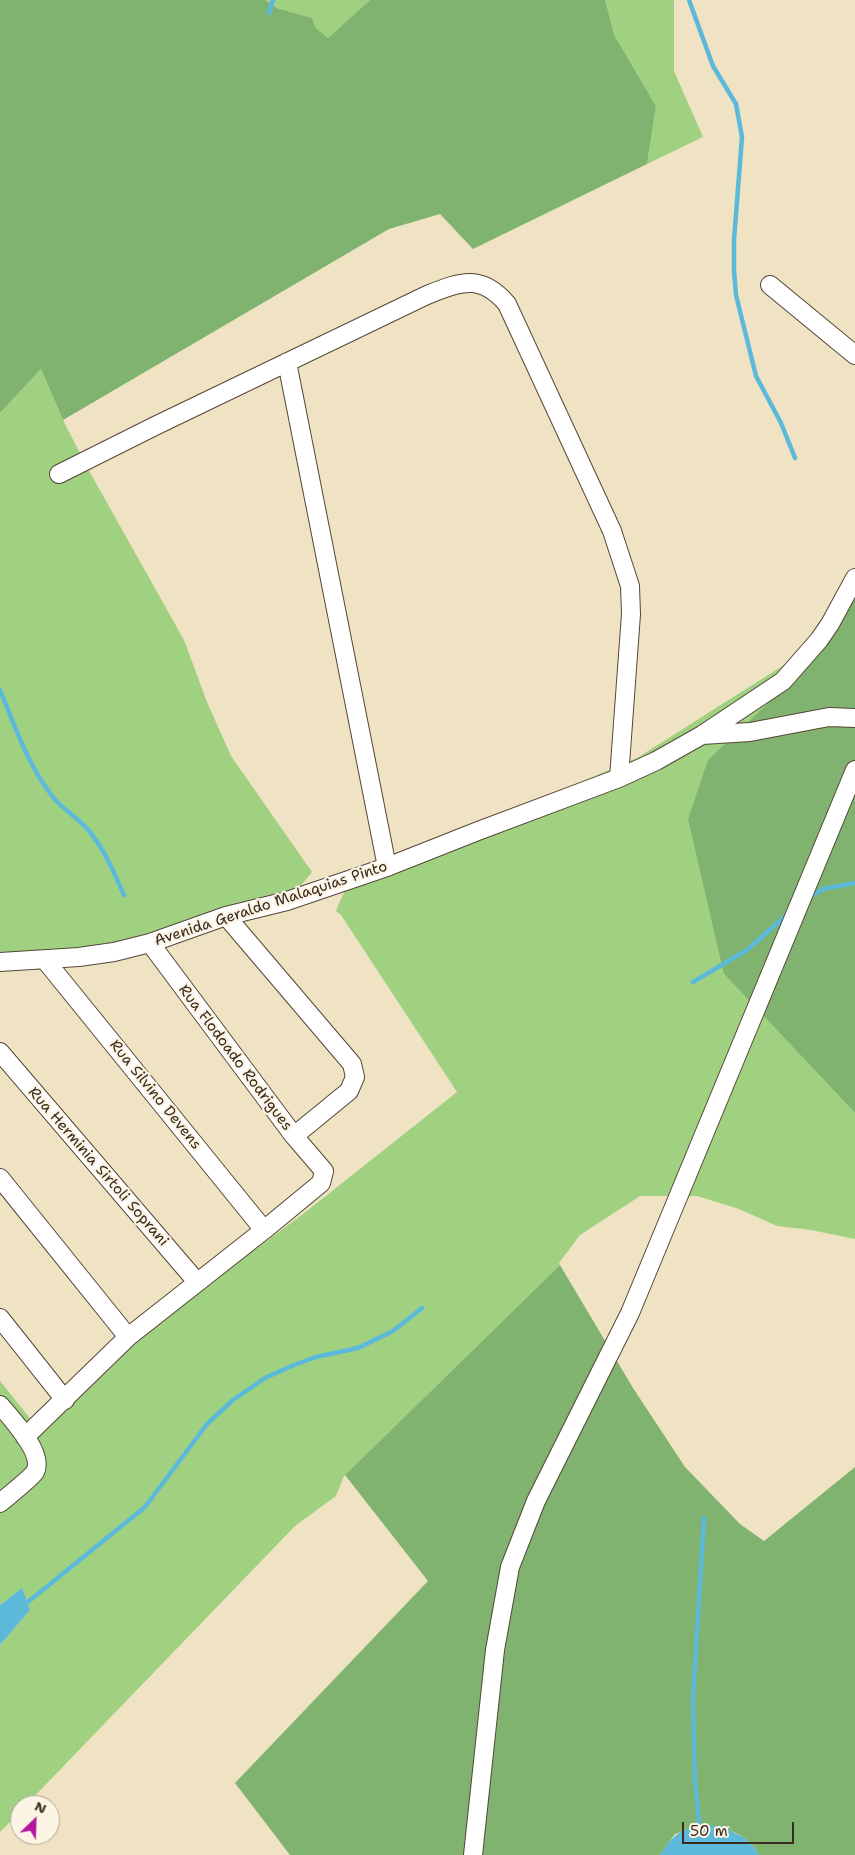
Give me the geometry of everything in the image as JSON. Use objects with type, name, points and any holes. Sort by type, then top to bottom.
[{"type":"street","points":[[59,474],[427,295],[452,285],[471,282],[482,284],[498,294],[507,304],[612,531],[630,586],[631,614],[619,778]]},
{"type":"street","points":[[770,285],[855,355]]},
{"type":"street","points":[[287,362],[387,867]]},
{"type":"street","name":"Avenida Geraldo Malaquias Pinto","points":[[0,962],[45,960],[114,952],[150,943],[226,916],[287,901],[387,867],[619,778],[656,761],[702,735],[783,681],[819,640],[855,578]]},
{"type":"street","points":[[702,735],[750,732],[828,718],[855,718]]},
{"type":"street","points":[[473,1855],[495,1650],[510,1567],[536,1501],[630,1313],[855,770]]},
{"type":"street","points":[[226,916],[352,1064],[355,1077],[349,1091],[294,1136]]},
{"type":"street","name":"Rua Flodoado Rodrigues","points":[[150,943],[294,1136],[324,1171],[321,1183],[264,1230]]},
{"type":"street","name":"Rua Silvino Devens","points":[[45,960],[264,1230]]},
{"type":"street","name":"Rua Herminia Sirtoli Soprani","points":[[0,1052],[197,1282]]},
{"type":"street","points":[[0,1178],[128,1337]]},
{"type":"street","points":[[25,1436],[65,1400],[128,1337],[264,1230]]},
{"type":"street","points":[[0,1318],[65,1400]]},
{"type":"street","points":[[0,1405],[25,1436],[37,1459],[35,1471],[0,1503]]},
{"type":"green space","points":[[0,0],[265,0],[277,8],[312,18],[316,28],[328,38],[370,0],[605,0],[614,35],[656,106],[647,164],[473,249],[440,214],[389,229],[63,420],[41,369],[0,413]]},
{"type":"green space","points":[[265,0],[370,0],[328,38],[316,28],[312,18],[277,8]]},
{"type":"green space","points":[[605,0],[674,0],[674,71],[703,137],[647,164],[656,106],[613,35]]},
{"type":"green space","points":[[41,369],[63,420],[88,469],[184,640],[207,702],[231,756],[312,872],[286,904],[0,970],[0,413]]},
{"type":"green space","points":[[855,583],[855,1113],[724,974],[688,819],[708,760],[797,676]]},
{"type":"green space","points":[[814,646],[724,974],[855,1113],[855,1239],[811,1230],[777,1226],[739,1209],[697,1196],[640,1196],[580,1235],[559,1263],[560,1265],[344,1476],[336,1496],[295,1526],[36,1795],[10,1795],[10,1822],[0,1832],[0,1645],[30,1610],[22,1589],[0,1605],[0,1381],[33,1422],[105,1361],[303,1214],[457,1092],[341,915],[336,911],[345,892],[352,882],[362,875],[637,758]]},
{"type":"green space","points":[[560,1265],[633,1388],[685,1467],[740,1524],[764,1541],[855,1467],[855,1855],[759,1855],[755,1848],[743,1837],[722,1826],[700,1826],[675,1834],[660,1855],[290,1855],[235,1783],[428,1581],[345,1475]]},
{"type":"water","points":[[22,1588],[30,1610],[0,1645],[0,1605]]},
{"type":"water","points":[[700,1826],[724,1826],[743,1837],[755,1848],[759,1855],[660,1855],[676,1835],[686,1829]]},
{"type":"waterway","points":[[269,13],[273,0]]},
{"type":"waterway","points":[[689,0],[713,66],[736,104],[742,137],[734,240],[736,295],[756,376],[781,423],[795,458]]},
{"type":"waterway","points":[[0,690],[36,772],[57,802],[81,822],[95,838],[109,862],[124,895]]},
{"type":"waterway","points":[[809,897],[823,889],[855,883]]},
{"type":"waterway","points":[[693,982],[747,950],[789,913]]},
{"type":"waterway","points":[[23,1606],[145,1507],[207,1424],[233,1400],[265,1378],[294,1365],[316,1357],[358,1348],[393,1331],[422,1308]]},
{"type":"waterway","points":[[700,1831],[695,1781],[693,1698],[704,1518]]}]
